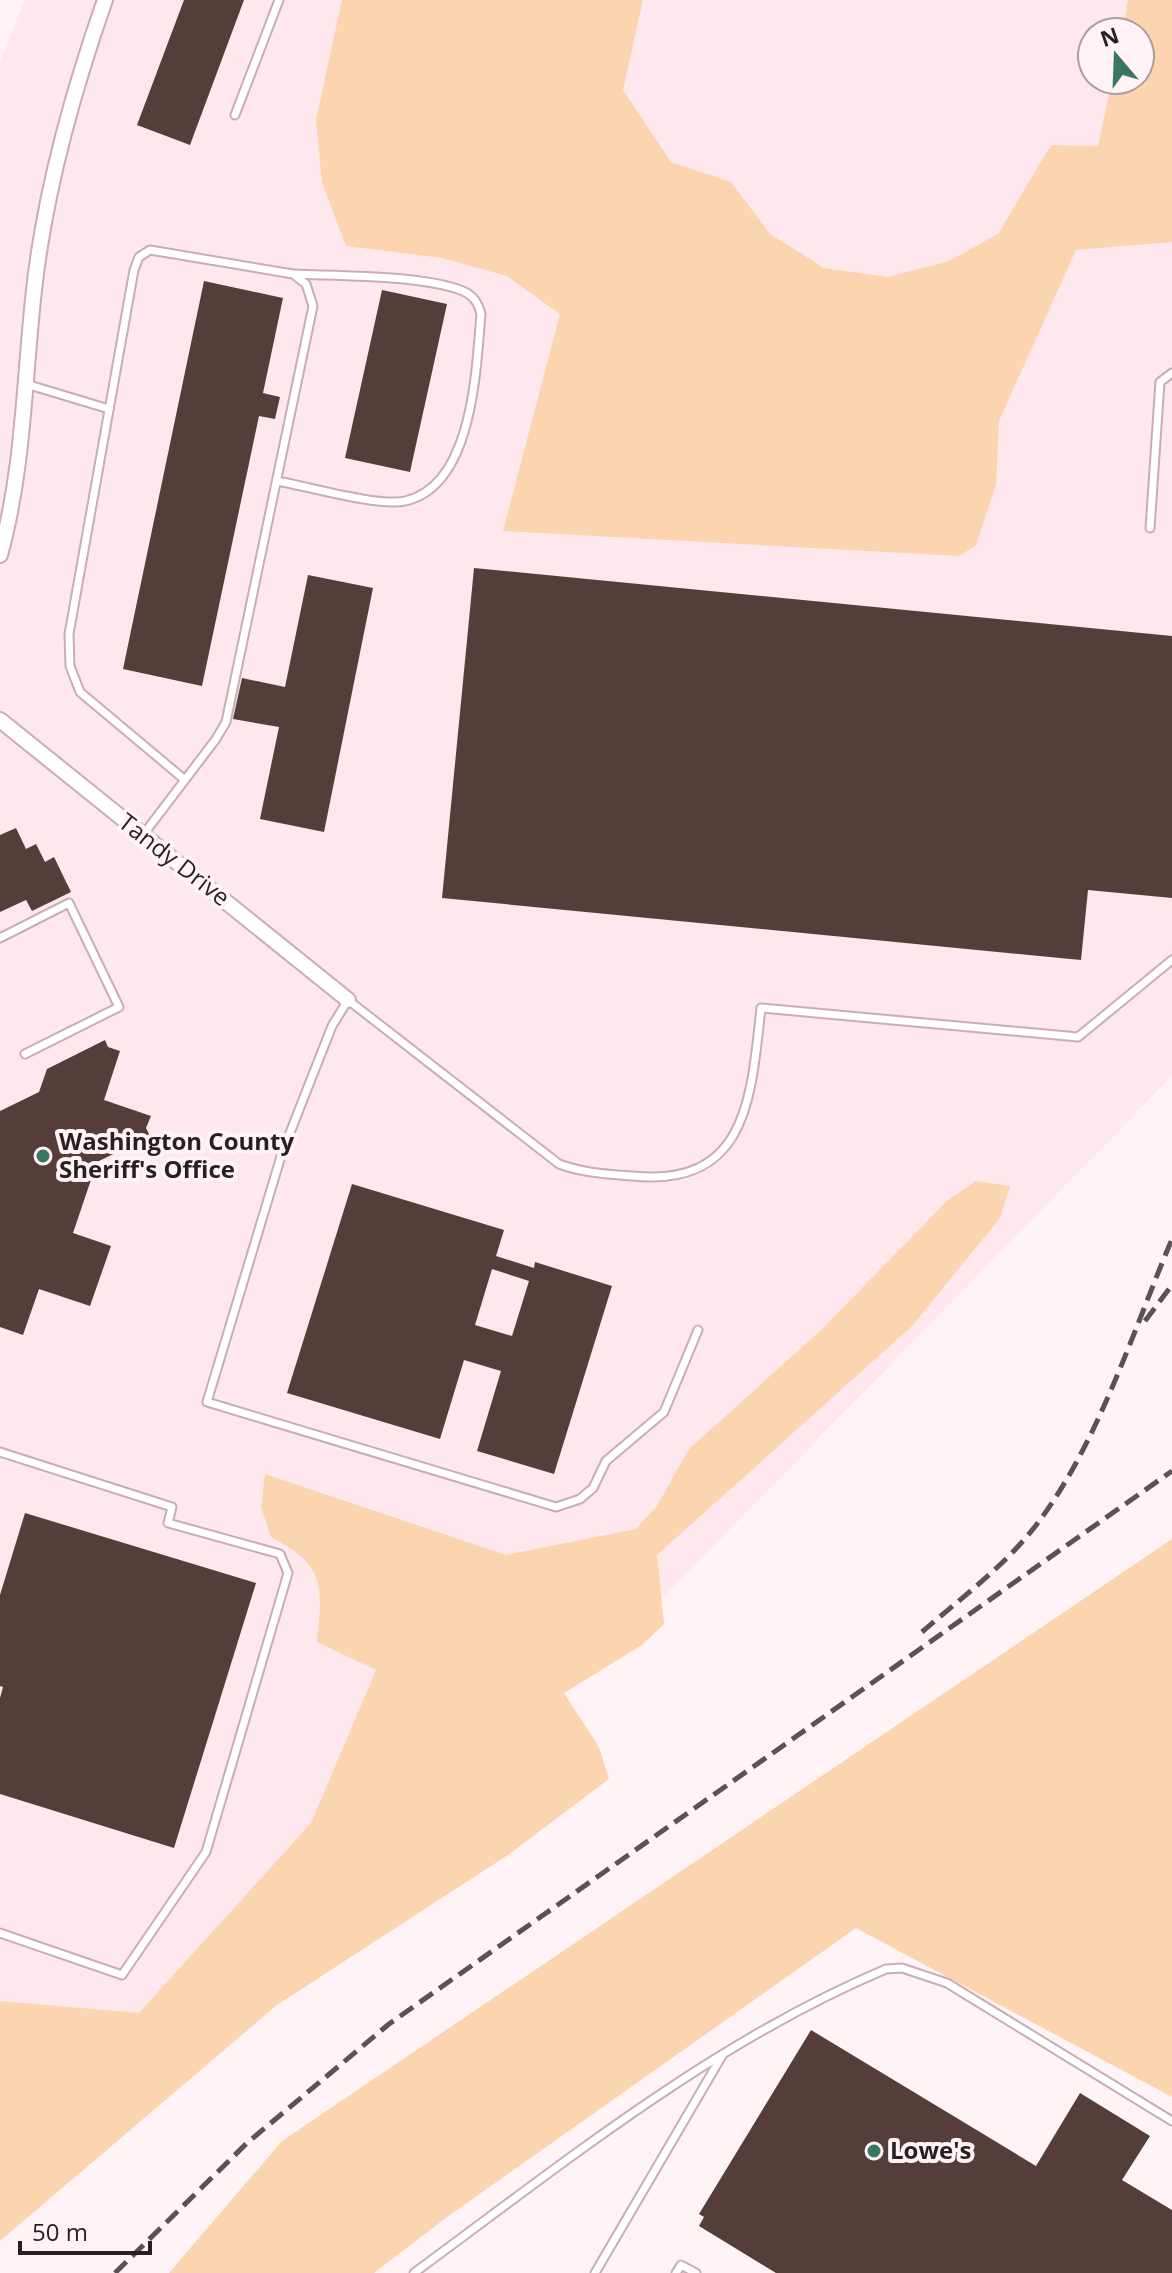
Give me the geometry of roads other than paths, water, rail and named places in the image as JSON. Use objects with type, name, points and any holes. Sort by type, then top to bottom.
[{"type":"street","points":[[0,555],[15,492],[34,289],[46,206],[68,114],[105,0]]},
{"type":"street","name":"Tandy Drive","points":[[0,720],[348,1000]]},
{"type":"lane","points":[[235,115],[279,0]]},
{"type":"lane","points":[[185,780],[80,692],[70,666],[69,634],[139,257],[150,250],[293,274],[430,284],[464,291],[478,303],[481,314],[473,394],[452,468],[439,481],[405,501],[383,501],[277,481]]},
{"type":"lane","points":[[143,835],[226,722],[313,306],[306,284],[293,274]]},
{"type":"lane","points":[[1150,528],[1160,382],[1172,373]]},
{"type":"lane","points":[[26,384],[109,409]]},
{"type":"lane","points":[[0,938],[69,903],[119,1007],[25,1054]]},
{"type":"lane","points":[[698,1330],[664,1412],[606,1461],[593,1488],[580,1499],[556,1507],[207,1402],[282,1153],[332,1026],[348,1000],[559,1164],[580,1171],[661,1179],[690,1174],[727,1147],[747,1108],[761,1008],[1078,1037],[1172,960]]},
{"type":"lane","points":[[0,1933],[122,1975],[206,1852],[288,1573],[280,1554],[168,1523],[172,1507],[1,1455]]},
{"type":"lane","points":[[414,2273],[641,2107],[724,2053],[777,2021],[886,1969],[902,1968],[947,1983],[1172,2121]]},
{"type":"lane","points":[[595,2273],[724,2053]]},
{"type":"lane","points":[[676,2273],[681,2265],[696,2273]]},
{"type":"railway","points":[[922,1632],[1011,1554],[1059,1493],[1113,1386],[1172,1239]]},
{"type":"railway","points":[[1145,1321],[1172,1285]]},
{"type":"railway","points":[[115,2273],[247,2143],[389,2024],[1172,1471]]},
{"type":"place","name":"Washington County Sheriff's Office","points":[[43,1156]]},
{"type":"place","name":"Lowe's","points":[[874,2151]]}]
